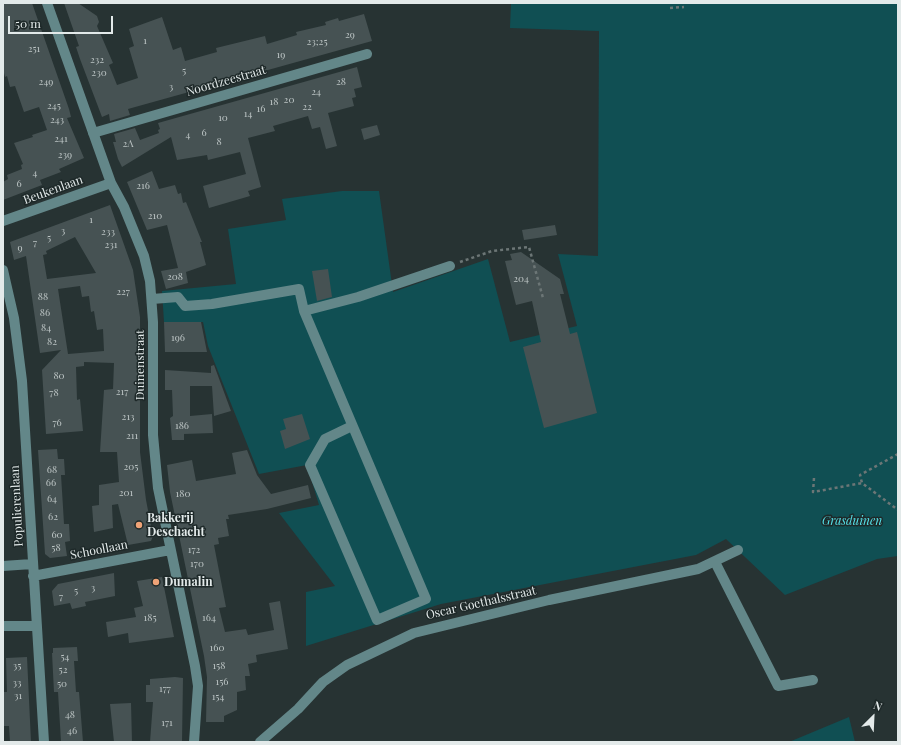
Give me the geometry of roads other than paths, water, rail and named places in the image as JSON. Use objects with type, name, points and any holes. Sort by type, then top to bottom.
[{"type":"street","name":"Duinenstraat","points":[[47,3],[111,183],[124,207],[144,256],[152,299],[153,435],[158,488],[198,686],[194,742]]},
{"type":"street","name":"Noordzeestraat","points":[[93,133],[367,54]]},
{"type":"street","name":"Beukenlaan","points":[[3,221],[111,183]]},
{"type":"street","points":[[304,311],[358,297],[450,266]]},
{"type":"street","name":"Populierenlaan","points":[[3,270],[14,318],[22,381],[44,742]]},
{"type":"street","points":[[152,299],[178,297],[185,306],[212,304],[299,289],[304,311],[426,599],[377,620],[310,465],[325,439],[352,426]]},
{"type":"street","name":"Schoollaan","points":[[33,576],[170,550]]},
{"type":"street","name":"Oscar Goethalsstraat","points":[[260,742],[298,709],[323,682],[347,665],[414,632],[549,600],[698,569],[738,550]]},
{"type":"street","points":[[715,562],[778,686],[813,680]]},
{"type":"street","points":[[3,566],[32,564]]},
{"type":"street","points":[[3,626],[37,626]]},
{"type":"place","name":"Bakkerij Deschacht","points":[[139,525]]},
{"type":"place","name":"Dumalin","points":[[156,582]]},
{"type":"park label","name":"Grasduinen","points":[[852,521]]}]
